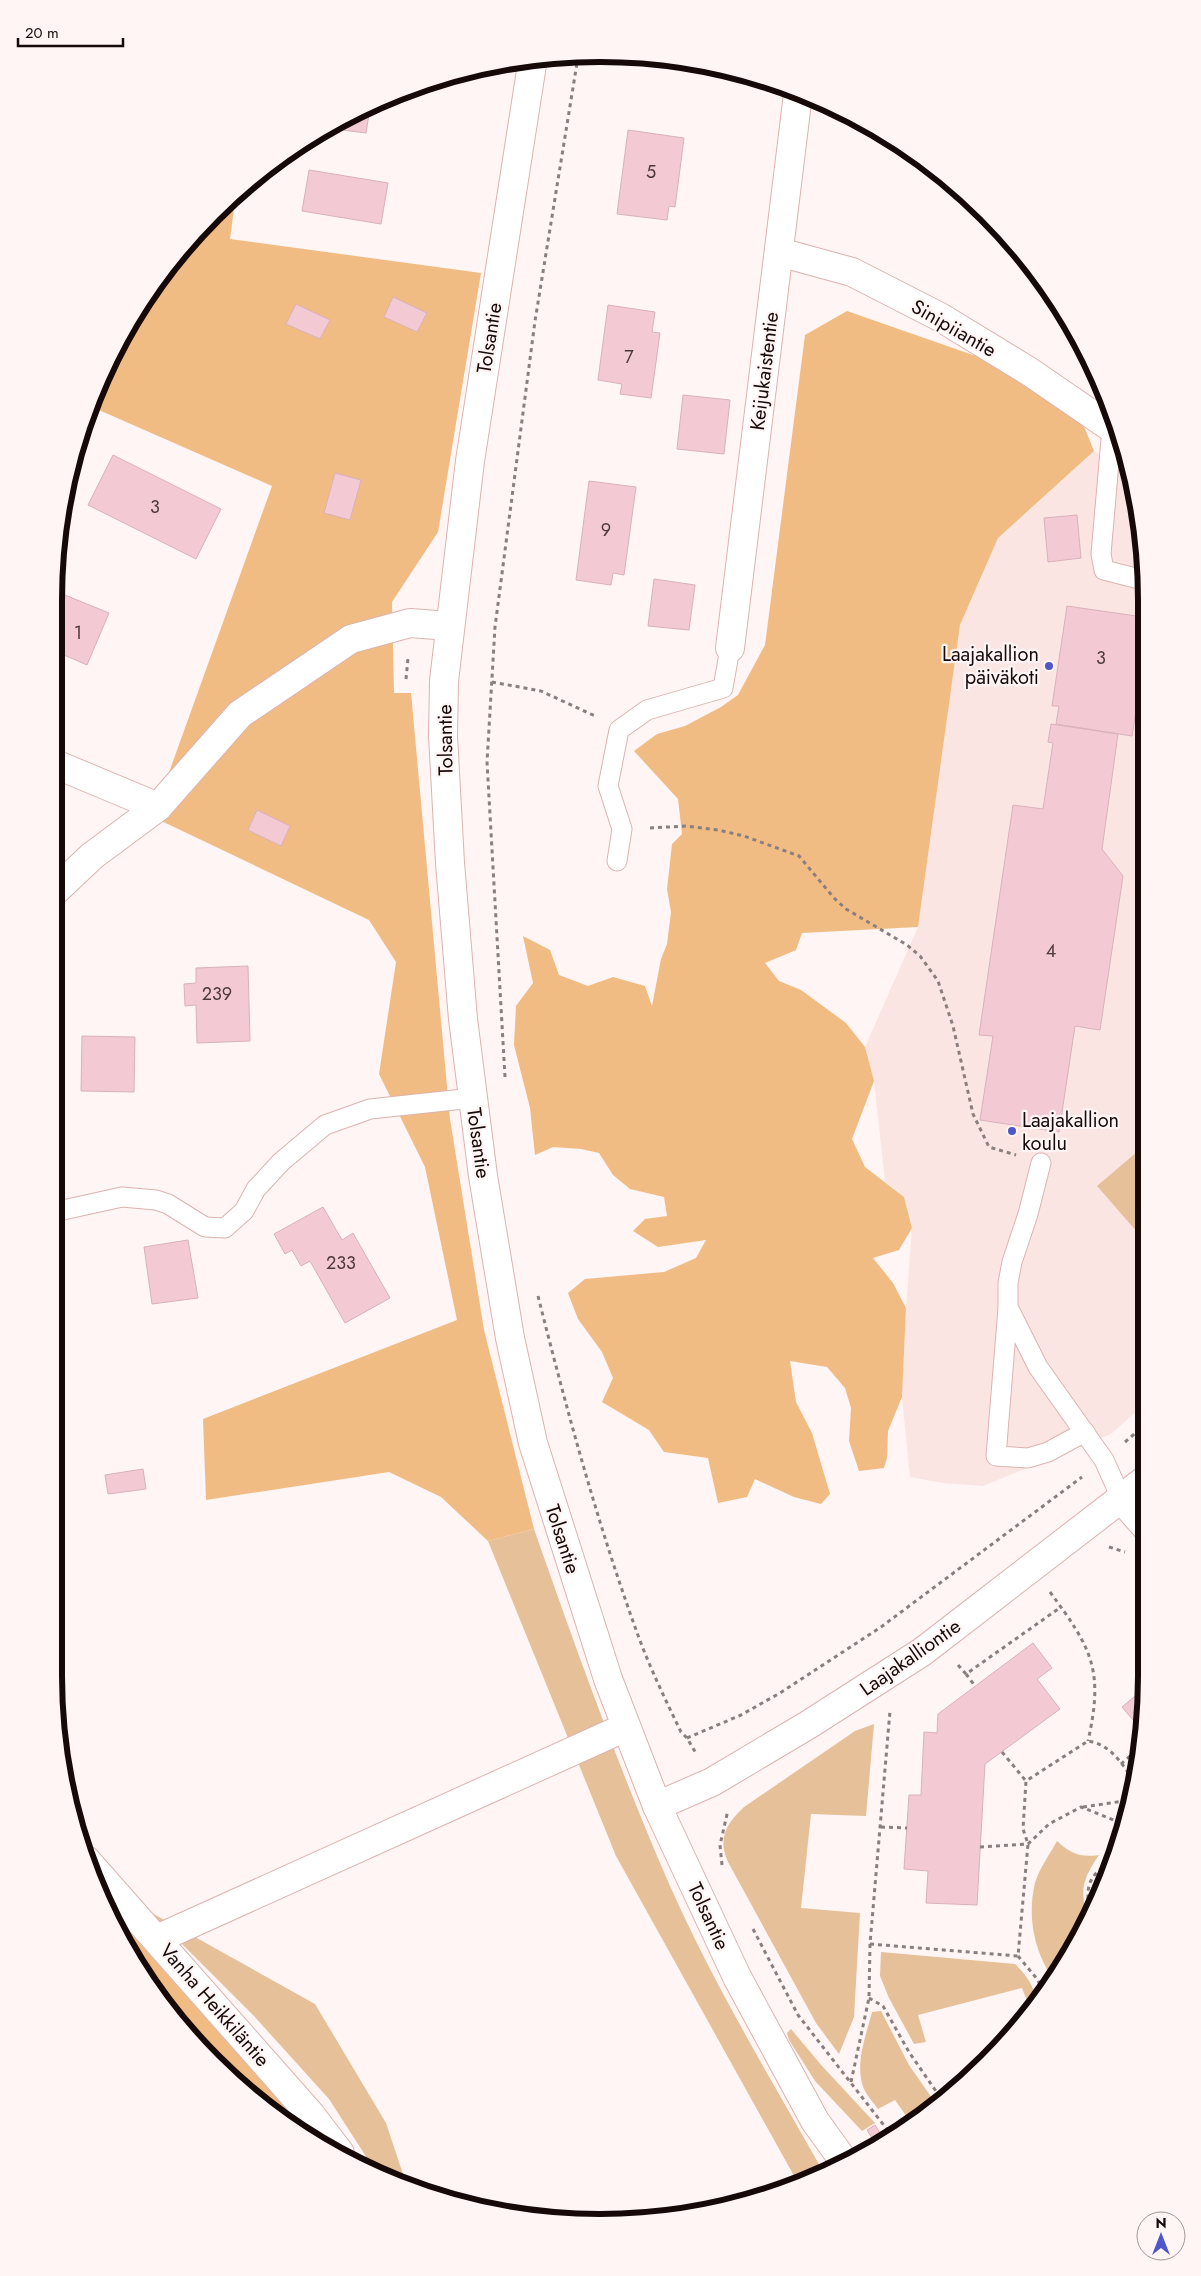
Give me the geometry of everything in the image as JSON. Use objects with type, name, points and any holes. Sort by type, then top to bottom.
[{"type":"street","name":"Tolsantie","points":[[532,67],[468,470],[444,680],[443,736],[463,1019],[483,1176],[510,1338],[533,1443],[608,1679],[658,1806],[737,1977],[815,2121],[841,2157]]},
{"type":"street","name":"Keijukaistentie","points":[[730,648],[797,100]]},
{"type":"street","name":"Sinipiiantie","points":[[779,252],[852,272],[940,317],[1030,372],[1110,427]]},
{"type":"street","points":[[62,884],[92,856],[158,807],[240,714],[352,639],[410,623],[449,626]]},
{"type":"street","points":[[62,767],[158,807]]},
{"type":"street","name":"Laajakalliontie","points":[[658,1806],[712,1782],[808,1725],[922,1652],[1138,1486]]},
{"type":"street","points":[[1122,1500],[1138,1518]]},
{"type":"street","points":[[157,1939],[626,1727]]},
{"type":"street","name":"Vanha Heikkiläntie","points":[[102,1877],[311,2115],[331,2141]]},
{"type":"lane","points":[[1113,438],[1101,554],[1104,570],[1137,579]]},
{"type":"lane","points":[[618,861],[622,829],[608,786],[620,730],[647,710],[723,688],[730,648]]},
{"type":"lane","points":[[62,1210],[122,1197],[156,1200],[168,1204],[205,1227],[225,1228],[244,1211],[256,1189],[281,1162],[325,1125],[370,1109],[473,1098]]},
{"type":"lane","points":[[1041,1163],[1028,1214],[1012,1262],[1008,1283],[1008,1307],[996,1456],[1028,1458],[1048,1452],[1085,1432]]},
{"type":"lane","points":[[1008,1307],[1038,1367],[1104,1460],[1122,1500]]},
{"type":"path","points":[[506,1085],[487,762],[495,627],[506,530],[535,321],[577,63]]},
{"type":"path","points":[[492,682],[541,691],[581,708],[620,730]]},
{"type":"path","points":[[622,829],[686,826],[718,830],[744,836],[799,856],[834,898],[846,909],[907,945],[920,956],[938,981],[953,1026],[973,1114],[988,1147],[1041,1163]]},
{"type":"path","points":[[538,1294],[566,1408],[608,1548],[640,1639],[659,1686],[680,1732],[687,1738],[741,1715],[780,1693],[851,1647],[1104,1460],[1138,1431]]},
{"type":"path","points":[[1049,1591],[1082,1638],[1091,1658],[1096,1683],[1093,1717],[1088,1741]]},
{"type":"path","points":[[966,1674],[1061,1607]]},
{"type":"path","points":[[954,1660],[975,1686]]},
{"type":"path","points":[[850,2082],[868,1998],[870,1944],[891,1704]]},
{"type":"path","points":[[1026,1781],[1088,1741],[1099,1742],[1113,1753],[1129,1775]]},
{"type":"path","points":[[1002,1752],[1026,1781],[1023,1828],[1028,1844],[1018,1956],[1038,1980],[1040,1985]]},
{"type":"path","points":[[1121,1764],[1133,1754]]},
{"type":"path","points":[[980,1847],[1028,1844],[1049,1824],[1081,1807],[1123,1801]]},
{"type":"path","points":[[1081,1807],[1118,1822]]},
{"type":"path","points":[[722,1871],[720,1845],[728,1810]]},
{"type":"path","points":[[881,1827],[906,1828]]},
{"type":"path","points":[[1090,1899],[1089,1885],[1098,1871],[1103,1868]]},
{"type":"path","points":[[749,1922],[798,2015],[887,2130]]},
{"type":"path","points":[[870,1944],[1018,1956]]},
{"type":"path","points":[[868,1998],[883,2006],[909,2052],[938,2094]]},
{"type":"shaded area","points":[[234,207],[230,239],[481,273],[438,532],[392,602],[394,693],[411,693],[450,1119],[484,1330],[534,1529],[488,1541],[441,1497],[389,1472],[206,1500],[203,1419],[457,1320],[425,1167],[379,1074],[396,962],[369,920],[153,817],[272,486],[98,410],[118,363],[153,302],[196,246],[220,220]]},
{"type":"shaded area","points":[[847,311],[1010,368],[1081,419],[1094,451],[998,538],[960,625],[918,927],[802,933],[796,950],[765,963],[779,981],[801,990],[846,1023],[865,1047],[874,1081],[852,1139],[865,1167],[904,1197],[912,1228],[899,1250],[873,1258],[893,1283],[906,1308],[902,1397],[888,1431],[887,1458],[884,1468],[859,1471],[849,1441],[851,1408],[845,1388],[827,1367],[790,1361],[796,1402],[812,1433],[830,1494],[821,1504],[794,1497],[755,1479],[747,1497],[718,1503],[708,1458],[664,1452],[649,1430],[602,1402],[613,1378],[602,1352],[578,1319],[568,1293],[585,1279],[664,1272],[696,1258],[706,1240],[658,1247],[633,1231],[645,1219],[667,1216],[664,1197],[630,1189],[613,1175],[599,1153],[581,1149],[553,1147],[535,1155],[530,1108],[514,1045],[516,1006],[533,983],[523,936],[550,950],[559,975],[588,986],[613,977],[645,986],[652,1006],[661,959],[667,944],[671,912],[667,889],[672,844],[682,834],[678,799],[634,751],[657,734],[685,726],[721,707],[738,695],[765,645],[805,335]]},
{"type":"shaded area","name":"Laajakallion koulu","points":[[1094,451],[1122,469],[1134,530],[1138,600],[1138,1410],[1111,1434],[983,1486],[943,1483],[910,1477],[902,1397],[912,1228],[904,1197],[885,1181],[874,1081],[865,1047],[918,927],[960,625],[998,538]]},
{"type":"shaded area","points":[[1138,1151],[1138,1233],[1097,1186]]},
{"type":"shaded area","points":[[534,1529],[582,1664],[670,1886],[724,1996],[820,2166],[795,2177],[616,1856],[488,1541]]},
{"type":"shaded area","points":[[874,1724],[866,1816],[811,1814],[801,1908],[860,1913],[854,2017],[839,2054],[816,2023],[728,1862],[723,1846],[729,1825],[744,1807],[855,1731]]},
{"type":"shaded area","points":[[1057,1841],[1066,1849],[1076,1854],[1086,1856],[1099,1855],[1089,1872],[1084,1886],[1085,1908],[1049,1973],[1037,1945],[1032,1920],[1035,1883]]},
{"type":"shaded area","points":[[150,1912],[315,2004],[386,2123],[404,2176],[369,2161],[329,2099],[253,2015]]},
{"type":"shaded area","points":[[126,1928],[296,2119],[246,2080],[196,2030],[153,1974]]},
{"type":"shaded area","points":[[881,1952],[1015,1964],[1032,1985],[1034,1993],[1027,2002],[1022,1988],[918,2015],[926,2042],[914,2044],[889,1998],[880,1976]]},
{"type":"shaded area","points":[[881,2011],[909,2065],[932,2099],[907,2117],[895,2100],[878,2109],[865,2092],[860,2070],[862,2050],[872,2012]]},
{"type":"shaded area","points":[[791,2029],[822,2066],[875,2123],[862,2131],[815,2081],[789,2040],[787,2033]]},
{"type":"building","points":[[369,115],[366,133],[341,130]]},
{"type":"building","points":[[628,130],[684,138],[675,207],[669,206],[667,220],[617,214]]},
{"type":"building","points":[[309,170],[388,183],[381,224],[302,211]]},
{"type":"building","points":[[955,196],[977,216],[953,198]]},
{"type":"building","points":[[393,297],[427,313],[417,332],[384,317]]},
{"type":"building","points":[[296,304],[330,320],[320,339],[286,324]]},
{"type":"building","points":[[608,305],[655,312],[652,332],[660,333],[651,398],[620,394],[622,384],[598,380]]},
{"type":"building","points":[[683,395],[730,400],[724,454],[677,449]]},
{"type":"building","points":[[113,455],[221,509],[196,559],[88,505]]},
{"type":"building","points":[[335,473],[361,480],[350,520],[324,513]]},
{"type":"building","points":[[589,481],[636,487],[624,575],[613,573],[611,585],[576,580]]},
{"type":"building","points":[[1077,515],[1081,558],[1048,562],[1044,518]]},
{"type":"building","points":[[654,579],[695,585],[689,630],[648,626]]},
{"type":"building","points":[[62,594],[109,613],[87,665],[62,654]]},
{"type":"building","points":[[1067,606],[1138,616],[1138,699],[1132,736],[1056,724],[1059,706],[1052,706]]},
{"type":"building","points":[[1051,724],[1118,734],[1102,849],[1123,876],[1100,1030],[1075,1026],[1059,1132],[980,1120],[993,1036],[979,1035],[1013,805],[1043,809],[1053,743],[1048,742]]},
{"type":"building","points":[[257,810],[290,826],[281,846],[248,830]]},
{"type":"building","points":[[248,966],[250,1041],[197,1043],[196,1005],[185,1006],[184,984],[196,983],[196,968]]},
{"type":"building","points":[[82,1036],[135,1037],[134,1092],[81,1091]]},
{"type":"building","points":[[323,1207],[342,1240],[353,1233],[390,1298],[345,1323],[310,1261],[301,1266],[292,1250],[285,1254],[274,1234]]},
{"type":"building","points":[[188,1240],[198,1298],[152,1304],[144,1247]]},
{"type":"building","points":[[143,1469],[146,1489],[108,1494],[105,1475]]},
{"type":"building","points":[[1033,1643],[1052,1668],[1037,1679],[1060,1709],[985,1764],[977,1905],[926,1903],[928,1871],[904,1869],[909,1795],[921,1795],[924,1732],[937,1733],[938,1714]]},
{"type":"building","points":[[1137,1694],[1136,1724],[1122,1707]]},
{"type":"building","points":[[875,2125],[881,2134],[873,2139],[867,2130]]},
{"type":"place","name":"Laajakallion päiväkoti","points":[[1049,666]]},
{"type":"place","name":"Laajakallion koulu","points":[[1012,1131]]}]
